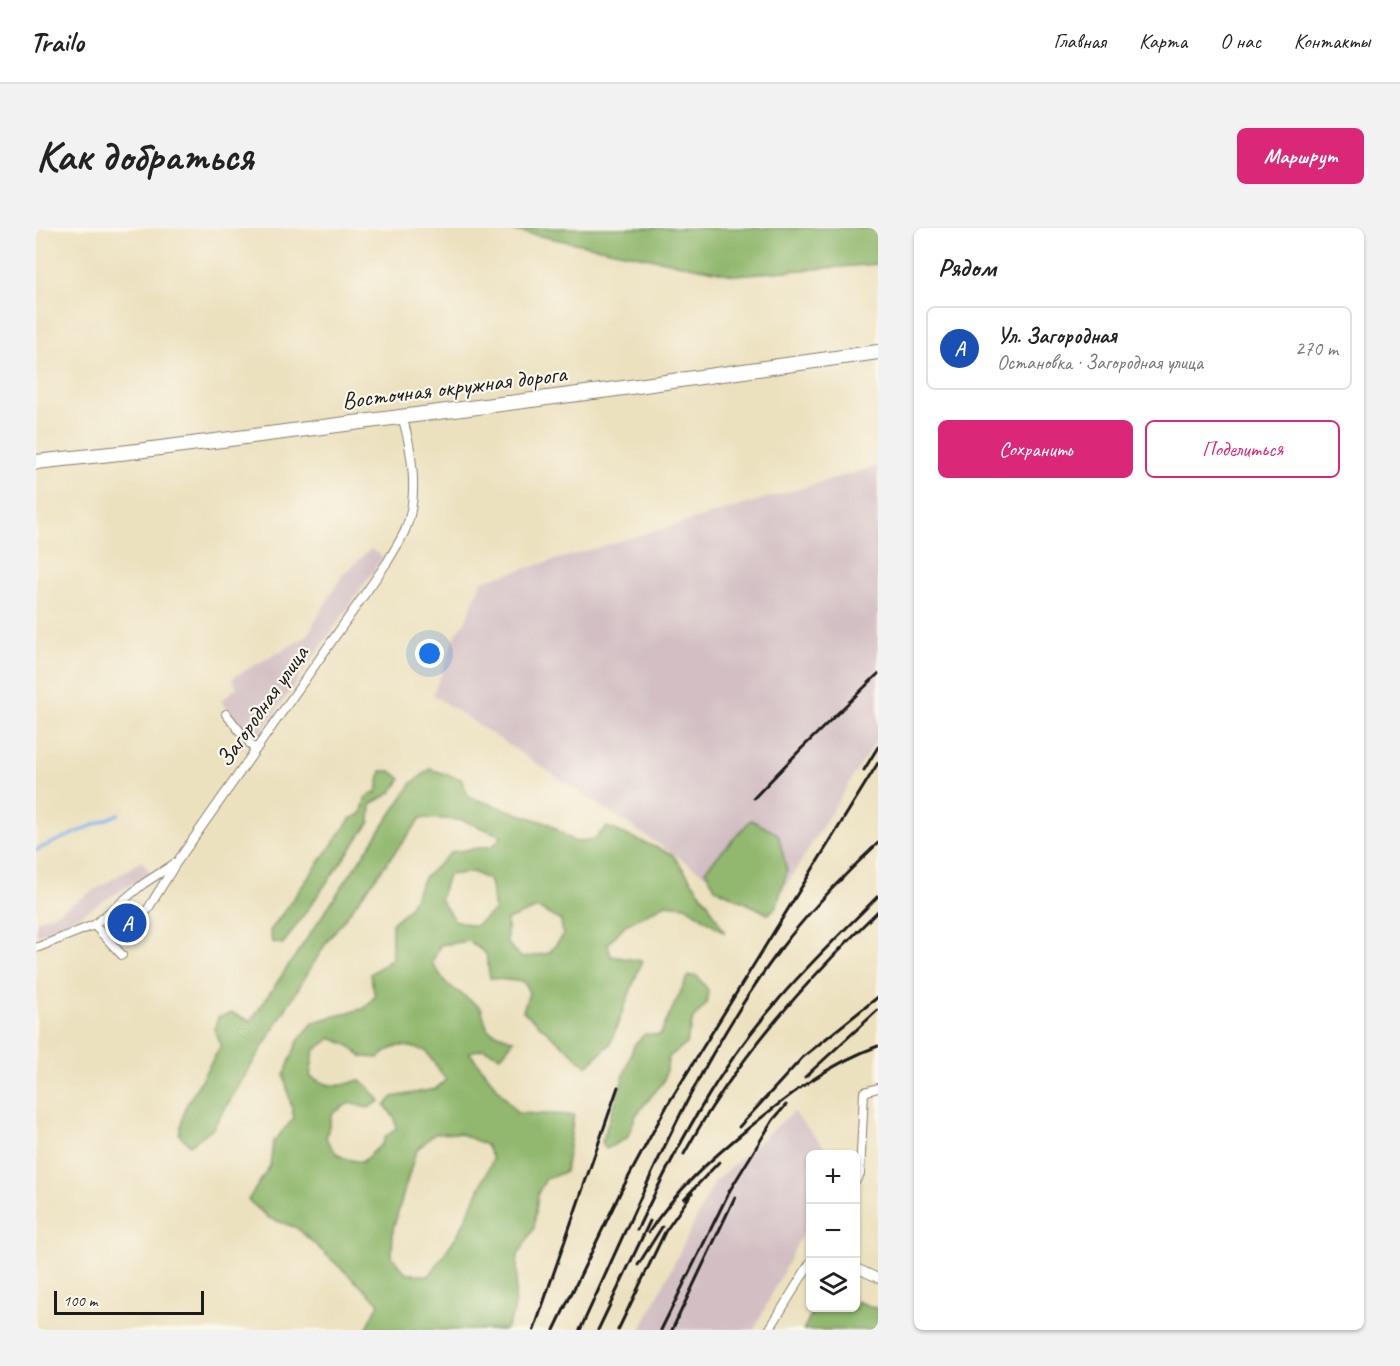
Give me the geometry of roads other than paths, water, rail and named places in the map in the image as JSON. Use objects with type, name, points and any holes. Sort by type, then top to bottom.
[{"type":"main road","name":"Восточная окружная дорога","points":[[36,462],[620,388],[878,352]]},
{"type":"street","name":"Загородная улица","points":[[36,948],[94,925],[143,884],[177,862],[388,561],[407,528],[413,490],[409,438],[402,416]]},
{"type":"street","points":[[226,714],[255,750]]},
{"type":"street","points":[[138,925],[177,862]]},
{"type":"street","points":[[94,925],[122,955]]},
{"type":"street","points":[[860,1174],[864,1092],[878,1088]]},
{"type":"street","points":[[769,1330],[806,1270]]},
{"type":"street","points":[[860,1270],[878,1278]]},
{"type":"waterway","points":[[36,850],[119,814]]},
{"type":"railway","points":[[754,798],[878,674]]},
{"type":"railway","points":[[864,770],[878,747]]},
{"type":"railway","points":[[554,1330],[621,1191],[668,1104],[878,763]]},
{"type":"railway","points":[[580,1330],[670,1135],[720,1040],[779,951],[802,922],[878,843]]},
{"type":"railway","points":[[637,1230],[682,1141],[733,1057],[786,991],[878,896]]},
{"type":"railway","points":[[684,1154],[725,1087],[748,1055],[797,995],[878,911]]},
{"type":"railway","points":[[739,1127],[803,1057],[878,997]]},
{"type":"railway","points":[[805,1077],[878,1010]]},
{"type":"railway","points":[[649,1232],[695,1175],[765,1115],[827,1071],[878,1046]]},
{"type":"railway","points":[[534,1330],[618,1087]]},
{"type":"railway","points":[[661,1330],[730,1190],[773,1120],[786,1105]]},
{"type":"railway","points":[[684,1199],[719,1162]]},
{"type":"railway","points":[[618,1330],[665,1232],[692,1193]]},
{"type":"railway","points":[[672,1330],[735,1197]]},
{"type":"railway","points":[[598,1330],[650,1221]]},
{"type":"railway","points":[[638,1265],[662,1227]]},
{"type":"place","name":"Ул. Загородная","points":[[127,923]]}]
